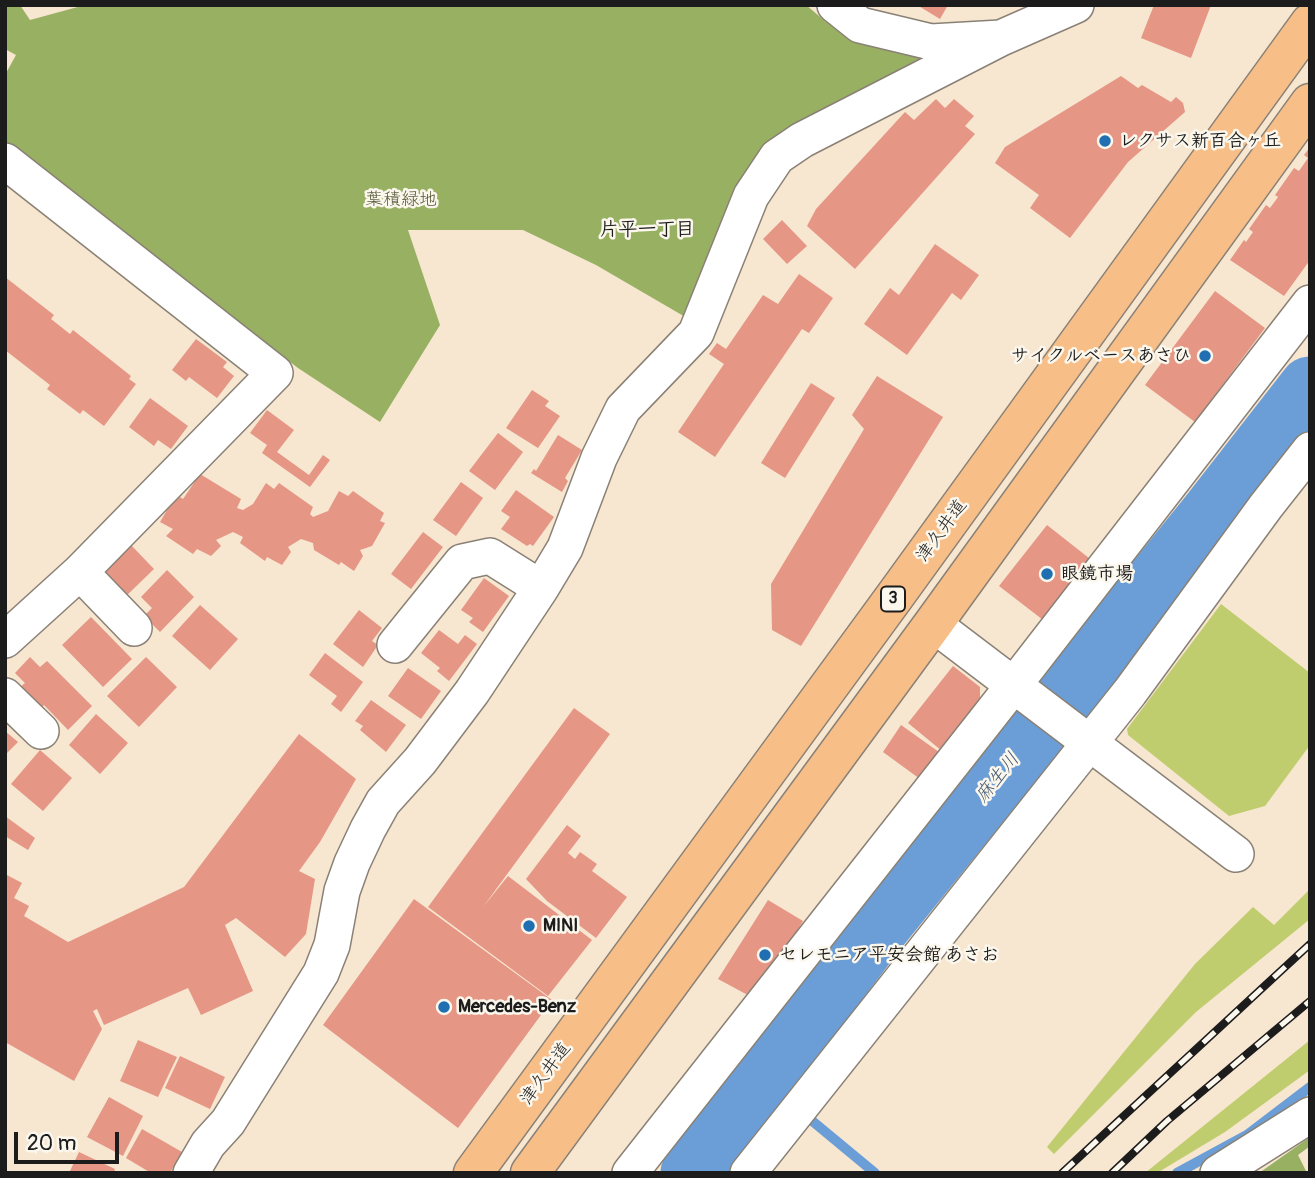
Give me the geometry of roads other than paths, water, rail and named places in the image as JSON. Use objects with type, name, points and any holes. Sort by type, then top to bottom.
[{"type":"main road","name":"津久井道","points":[[473,1173],[1310,23]]},
{"type":"main road","points":[[530,1173],[933,624],[1310,103]]},
{"type":"street","points":[[835,5],[860,25],[931,43],[1001,38]]},
{"type":"street","points":[[191,1173],[208,1144],[228,1122],[321,972],[332,945],[342,891],[352,863],[383,802],[420,761],[472,692],[541,588],[565,548],[611,429],[623,409],[696,333],[751,197],[777,158],[802,139],[1001,38],[1076,5]]},
{"type":"street","points":[[5,161],[275,373],[80,572],[5,640]]},
{"type":"street","points":[[630,1173],[1020,691],[1310,303]]},
{"type":"street","points":[[748,1173],[1082,738],[1130,692],[1310,450]]},
{"type":"street","points":[[395,645],[461,562],[490,556],[541,588]]},
{"type":"street","points":[[80,572],[134,628]]},
{"type":"street","points":[[933,624],[1236,854]]},
{"type":"street","points":[[5,695],[41,730]]},
{"type":"street","points":[[1218,1173],[1310,1115]]},
{"type":"waterway","name":"麻生川","points":[[692,1173],[873,933],[1211,515],[1310,388]]},
{"type":"waterway","points":[[764,1081],[875,1173]]},
{"type":"waterway","points":[[1177,1173],[1247,1135],[1310,1087]]},
{"type":"railway","points":[[1062,1173],[1310,944]]},
{"type":"railway","points":[[1112,1173],[1167,1121],[1310,1001]]},
{"type":"place","name":"レクサス新百合ヶ丘","points":[[1105,141]]},
{"type":"place","name":"サイクルベースあさひ","points":[[1205,356]]},
{"type":"place","name":"眼鏡市場","points":[[1047,574]]},
{"type":"place","name":"MINI","points":[[529,926]]},
{"type":"place","name":"セレモニア平安会館 あさお","points":[[765,955]]},
{"type":"place","name":"Mercedes-Benz","points":[[444,1007]]},
{"type":"district","name":"片平一丁目","points":[[647,230]]},
{"type":"park label","name":"葉積緑地","points":[[401,200]]}]
